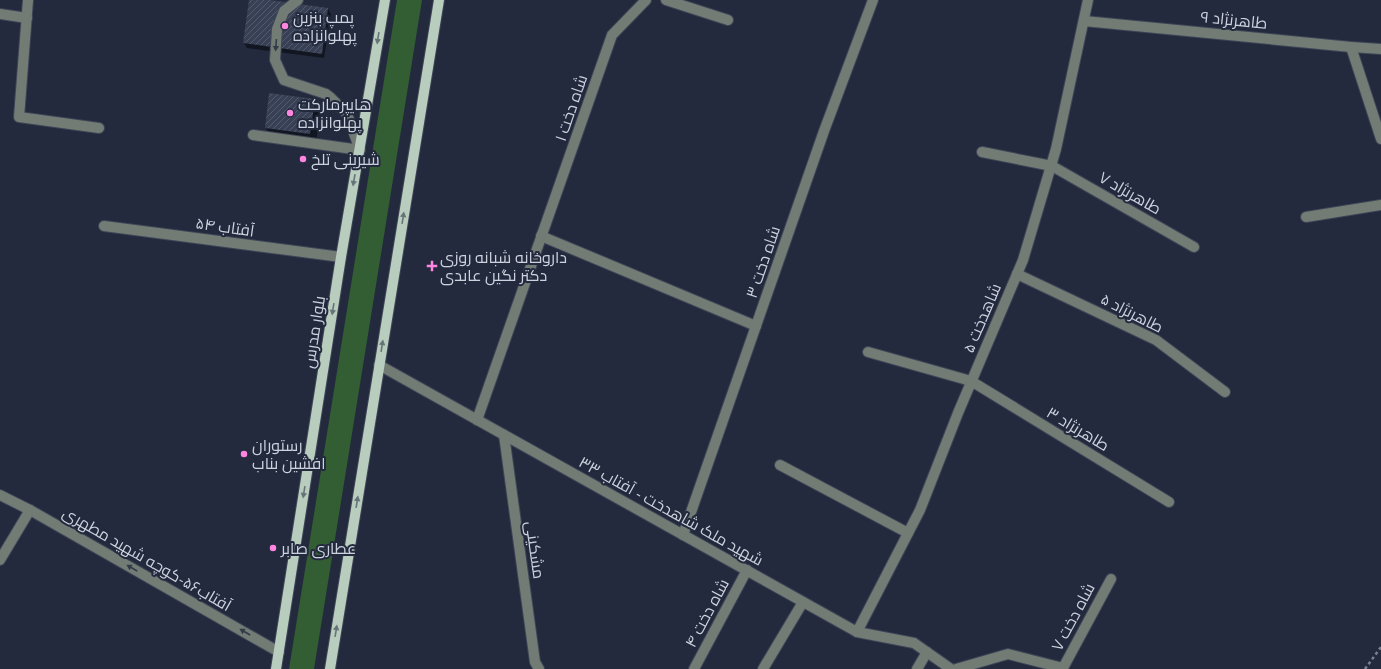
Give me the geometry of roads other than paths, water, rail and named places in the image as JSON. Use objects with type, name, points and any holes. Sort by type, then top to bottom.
[{"type":"main road","name":"بلوار مدرس","points":[[276,669],[341,257],[385,0]]},
{"type":"main road","points":[[330,669],[439,0]]},
{"type":"street","points":[[28,0],[19,117],[99,128]]},
{"type":"street","points":[[252,135],[360,150],[347,114],[326,94],[284,80],[274,60],[277,29],[284,11],[298,0]]},
{"type":"street","name":"شاه دخت ۱","points":[[477,420],[612,34],[646,0]]},
{"type":"street","points":[[666,0],[728,20]]},
{"type":"street","name":"شاه دخت ۳","points":[[683,535],[824,131],[873,0]]},
{"type":"street","name":"شاهدخت ۵","points":[[858,632],[920,510],[971,381],[1023,260],[1052,166],[1088,0]]},
{"type":"street","points":[[0,14],[27,18]]},
{"type":"street","name":"طاهرنژاد ۹","points":[[1084,21],[1381,49]]},
{"type":"street","points":[[1350,47],[1381,139]]},
{"type":"street","name":"طاهرنژاد ۷","points":[[982,152],[1052,166],[1194,247]]},
{"type":"street","points":[[1306,217],[1381,205]]},
{"type":"street","name":"آفتاب ۵۴","points":[[104,226],[341,257]]},
{"type":"street","points":[[541,236],[756,326]]},
{"type":"street","name":"طاهرنژاد ۵","points":[[1017,274],[1156,340],[1225,392]]},
{"type":"street","name":"طاهرنژاد ۳","points":[[868,352],[971,381],[1169,502]]},
{"type":"street","name":"شهید ملک شاهدخت - آفتاب ۳۳","points":[[379,365],[858,632],[914,643],[951,669]]},
{"type":"street","name":"مشکینی","points":[[504,435],[535,662],[539,669]]},
{"type":"street","points":[[780,465],[908,534]]},
{"type":"street","name":"آفتاب۵۶-كوچه شهيد مطهری","points":[[0,495],[30,510],[279,652]]},
{"type":"street","points":[[0,560],[30,510]]},
{"type":"street","name":"شاه دخت ۴","points":[[694,669],[747,570]]},
{"type":"street","name":"شاه دخت ۷","points":[[1063,668],[1111,579]]},
{"type":"street","points":[[763,669],[803,602]]},
{"type":"street","points":[[917,669],[927,652]]},
{"type":"street","points":[[956,669],[1008,654],[1063,668]]},
{"type":"place","name":"پمپ بنزین پهلوانزاده","points":[[285,26]]},
{"type":"place","name":"هایپرمارکت پهلوانزاده","points":[[290,113]]},
{"type":"place","name":"شیرینی تلخ","points":[[303,159]]},
{"type":"place","name":"داروخانه شبانه روزی دکتر نگین عابدی","points":[[432,266]]},
{"type":"place","name":"رستوران افشین بناب","points":[[244,454]]},
{"type":"place","name":"عطاری صابر","points":[[273,548]]}]
